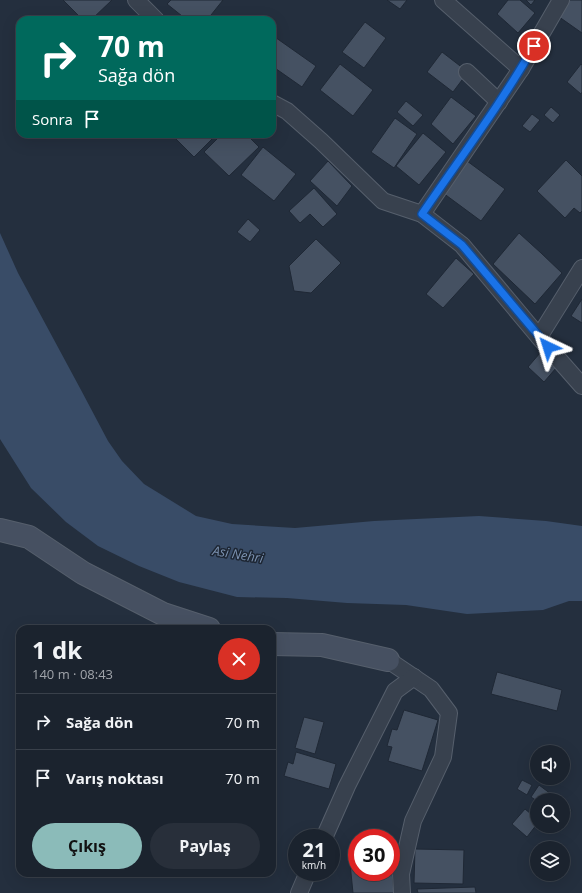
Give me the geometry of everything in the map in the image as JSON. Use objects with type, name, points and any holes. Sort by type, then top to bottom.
[{"type":"street","points":[[136,0],[152,16]]},
{"type":"street","points":[[443,0],[521,69]]},
{"type":"street","points":[[422,214],[521,69],[561,0]]},
{"type":"street","points":[[467,72],[499,102]]},
{"type":"street","points":[[276,106],[286,111],[321,141],[383,200],[422,214],[462,245],[582,386]]},
{"type":"street","points":[[539,337],[582,268]]},
{"type":"street","points":[[0,530],[29,537],[83,573],[163,614],[197,625]]},
{"type":"street","points":[[276,644],[322,644],[388,660],[432,689],[449,713],[444,757],[413,821],[401,874],[402,893]]},
{"type":"street","points":[[328,829],[347,786],[395,691],[414,677]]},
{"type":"street","points":[[299,893],[304,881]]},
{"type":"water","name":"Asi Nehri","points":[[0,233],[18,273],[108,441],[122,461],[144,484],[196,516],[232,524],[295,528],[374,521],[479,516],[546,521],[582,526],[582,601],[569,601],[543,610],[467,614],[406,605],[347,603],[287,598],[237,597],[179,582],[139,566],[98,546],[66,522],[31,488],[0,439]]},
{"type":"building","points":[[63,0],[112,0],[95,16],[79,16]]},
{"type":"building","points":[[171,0],[223,0],[210,16],[182,16],[167,4]]},
{"type":"building","points":[[387,0],[407,0],[400,9]]},
{"type":"building","points":[[508,0],[520,0],[535,13],[518,33],[497,14]]},
{"type":"building","points":[[526,0],[535,0],[531,5]]},
{"type":"building","points":[[564,0],[582,0],[582,33],[555,14]]},
{"type":"building","points":[[365,22],[386,38],[364,68],[342,52]]},
{"type":"building","points":[[276,38],[316,66],[302,87],[276,69]]},
{"type":"building","points":[[442,52],[468,72],[453,92],[427,72]]},
{"type":"building","points":[[340,64],[373,90],[353,116],[320,90]]},
{"type":"building","points":[[581,64],[582,92],[581,94],[567,82]]},
{"type":"building","points":[[451,97],[476,116],[453,144],[431,124]]},
{"type":"building","points":[[406,101],[423,115],[413,126],[397,112]]},
{"type":"building","points":[[551,107],[560,115],[553,123],[544,115]]},
{"type":"building","points":[[532,114],[540,120],[530,132],[522,126]]},
{"type":"building","points":[[395,118],[417,134],[394,168],[371,152]]},
{"type":"building","points":[[423,133],[446,152],[419,185],[396,166]]},
{"type":"building","points":[[175,138],[213,138],[194,157]]},
{"type":"building","points":[[218,138],[250,138],[259,147],[229,176],[204,152]]},
{"type":"building","points":[[263,147],[296,174],[274,201],[241,175]]},
{"type":"building","points":[[463,158],[505,189],[481,221],[439,190]]},
{"type":"building","points":[[566,160],[582,176],[582,211],[580,213],[574,208],[565,218],[537,191]]},
{"type":"building","points":[[328,161],[352,186],[337,206],[310,181]]},
{"type":"building","points":[[314,188],[337,214],[323,227],[310,214],[300,223],[289,211]]},
{"type":"building","points":[[248,219],[260,230],[250,242],[237,232]]},
{"type":"building","points":[[519,233],[562,273],[535,304],[493,264]]},
{"type":"building","points":[[316,239],[341,263],[311,293],[294,291],[289,266]]},
{"type":"building","points":[[456,258],[474,274],[443,308],[426,294]]},
{"type":"building","points":[[582,299],[582,323],[571,316]]},
{"type":"building","points":[[540,353],[556,368],[544,382],[528,367]]},
{"type":"building","points":[[497,672],[562,690],[557,711],[491,694]]},
{"type":"building","points":[[404,710],[438,720],[422,771],[388,761],[392,747],[387,746],[392,729],[397,730]]},
{"type":"building","points":[[304,717],[324,722],[315,754],[295,748]]},
{"type":"building","points":[[296,752],[336,764],[329,789],[284,776],[288,762],[293,764]]},
{"type":"building","points":[[522,780],[532,785],[527,795],[517,789]]},
{"type":"building","points":[[539,785],[550,793],[534,793]]},
{"type":"building","points":[[525,809],[530,813],[530,833],[527,837],[512,824]]},
{"type":"building","points":[[415,849],[464,850],[463,884],[414,883]]},
{"type":"building","points":[[352,881],[393,881],[394,893],[353,893]]},
{"type":"building","points":[[475,887],[476,893],[418,893],[417,889]]},
{"type":"route","points":[[534,46],[499,102],[422,214],[462,245],[548,347]]}]
